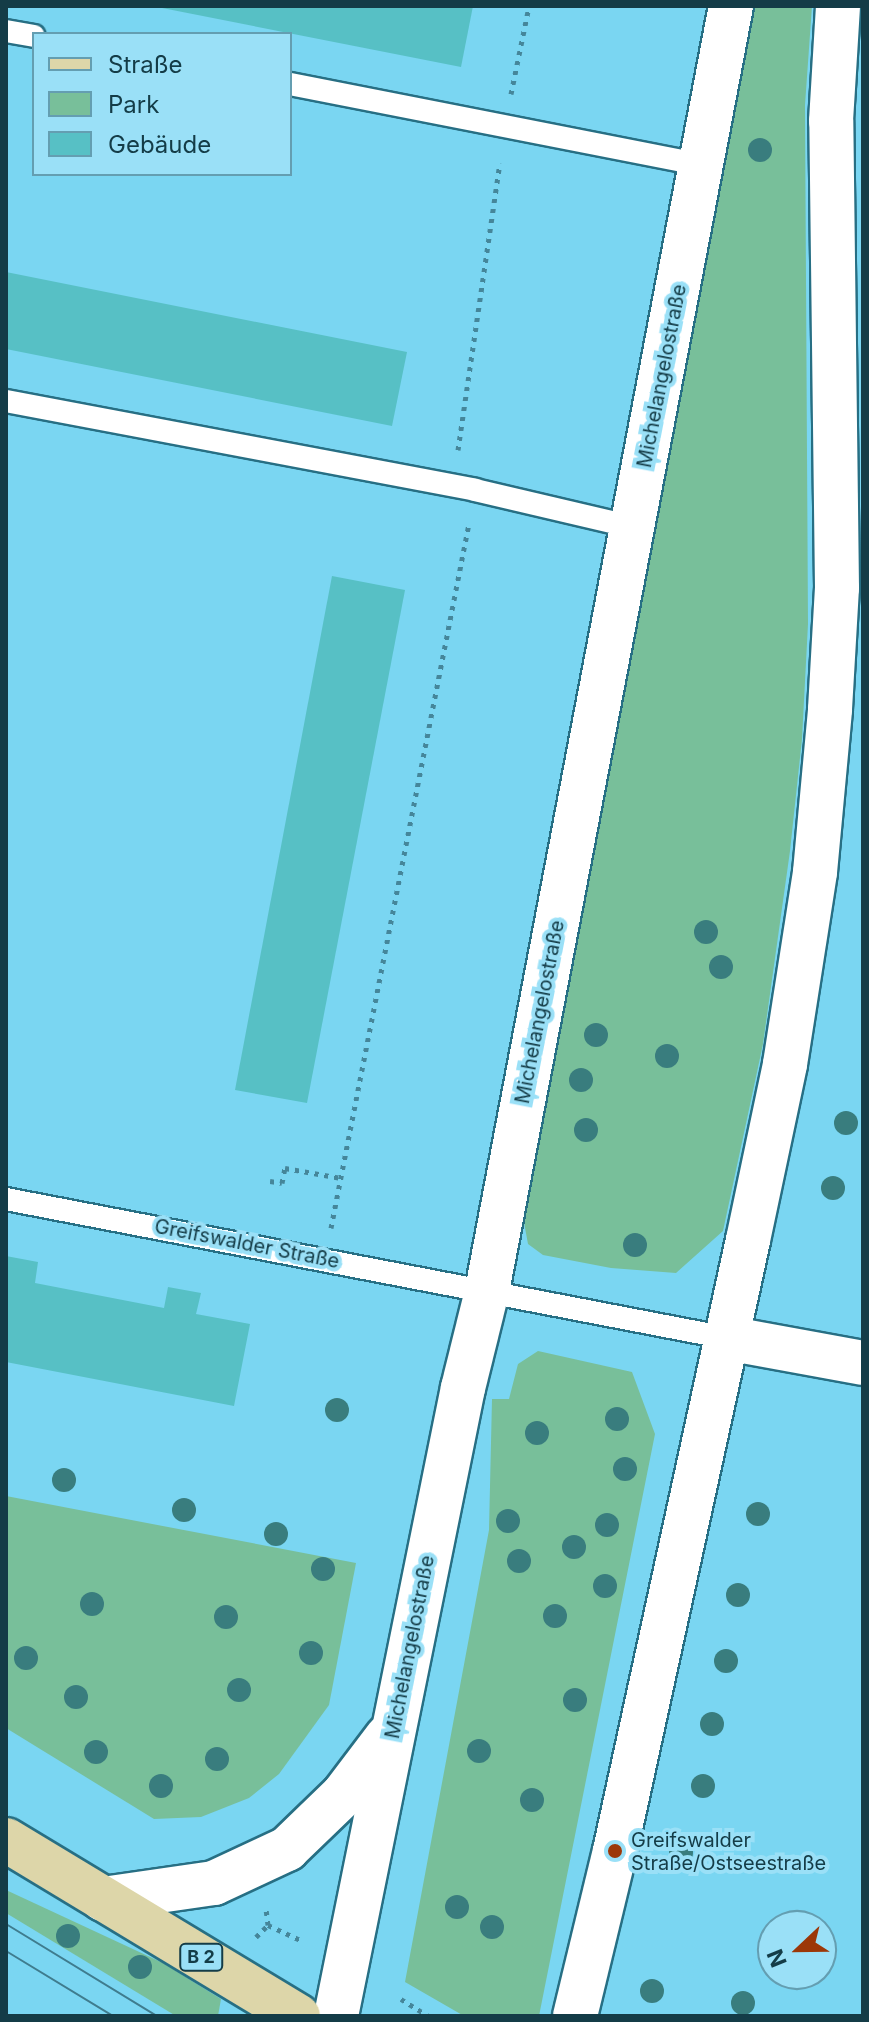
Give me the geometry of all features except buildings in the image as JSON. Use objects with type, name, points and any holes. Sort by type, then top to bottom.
[{"type":"main road","name":"Michelangelostraße","points":[[336,2016],[463,1388],[487,1291],[731,6]]},
{"type":"main road","points":[[575,2016],[785,1064],[815,872],[837,588],[831,121],[838,6]]},
{"type":"main road","points":[[727,1338],[863,1363]]},
{"type":"main road","points":[[103,1899],[214,1883],[287,1849],[343,1795],[394,1729]]},
{"type":"main road","name":"B 2","points":[[6,1840],[298,2016]]},
{"type":"lane","points":[[6,31],[32,36]]},
{"type":"lane","points":[[292,84],[702,165]]},
{"type":"lane","points":[[6,401],[452,486],[633,527]]},
{"type":"lane","name":"Greifswalder Straße","points":[[6,1199],[727,1338]]},
{"type":"path","points":[[452,486],[505,125],[529,6]]},
{"type":"path","points":[[325,1259],[466,537]]},
{"type":"path","points":[[270,1181],[282,1183],[285,1168],[341,1178]]},
{"type":"path","points":[[268,1925],[306,1942]]},
{"type":"path","points":[[401,1999],[428,2016]]},
{"type":"green space","points":[[754,6],[812,6],[805,105],[808,624],[802,739],[790,851],[763,1044],[723,1231],[676,1273],[611,1268],[543,1255],[528,1244],[523,1217]]},
{"type":"green space","points":[[538,1351],[632,1372],[655,1434],[539,2016],[464,2016],[405,1982],[489,1530],[492,1399],[509,1399],[518,1364]]},
{"type":"green space","points":[[6,1496],[356,1563],[329,1705],[279,1774],[249,1798],[201,1817],[154,1819],[6,1728]]},
{"type":"green space","points":[[6,1890],[163,1963],[221,1999],[218,2016],[176,2016],[6,1913]]},
{"type":"tram line","points":[[6,1924],[157,2016]]},
{"type":"tram line","points":[[6,1951],[113,2016]]},
{"type":"place","name":"Greifswalder Straße/Ostseestraße","points":[[615,1851]]}]
